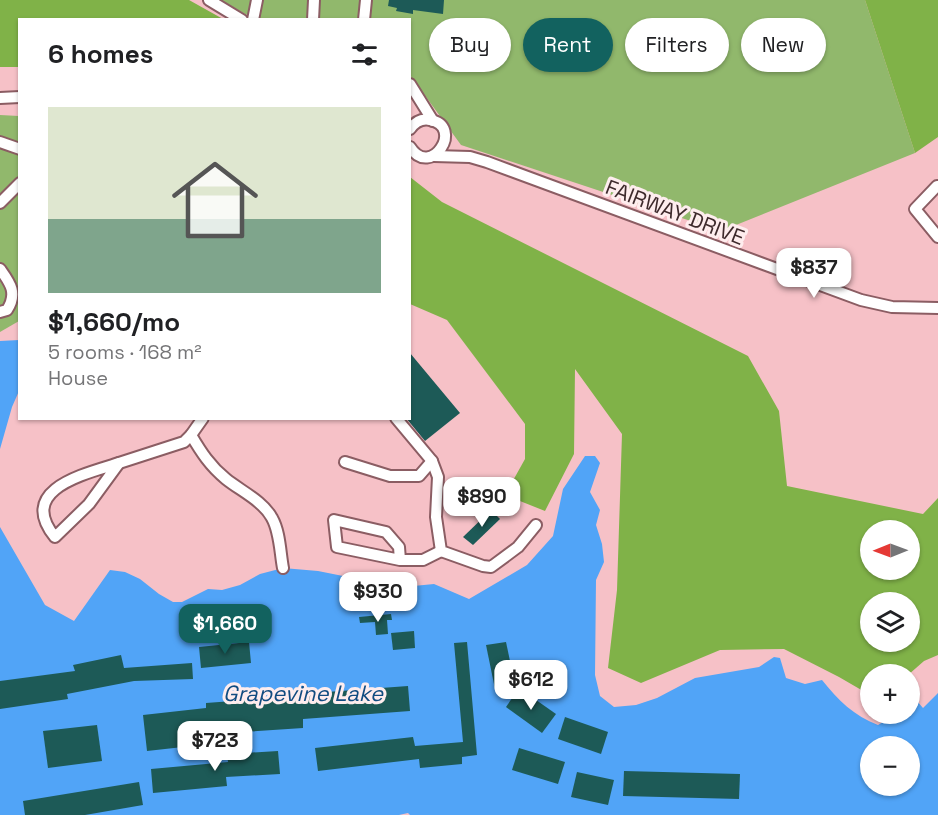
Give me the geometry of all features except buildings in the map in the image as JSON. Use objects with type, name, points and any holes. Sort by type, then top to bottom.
[{"type":"street","points":[[209,0],[239,18]]},
{"type":"street","points":[[253,18],[257,0]]},
{"type":"street","points":[[313,18],[314,0]]},
{"type":"street","points":[[363,18],[366,0]]},
{"type":"street","name":"FAIRWAY DRIVE","points":[[411,85],[433,121],[441,127],[456,150],[470,158]]},
{"type":"street","points":[[0,98],[18,98]]},
{"type":"street","points":[[421,100],[413,124],[433,121]]},
{"type":"street","points":[[434,156],[443,147],[445,136]]},
{"type":"street","points":[[0,142],[18,148]]},
{"type":"street","points":[[411,148],[416,155],[422,157]]},
{"type":"street","name":"FAIRWAY DRIVE","points":[[411,159],[434,156],[470,158],[487,162],[861,300],[892,307],[938,308]]},
{"type":"street","points":[[938,183],[915,209],[938,237]]},
{"type":"street","points":[[0,203],[18,185]]},
{"type":"street","points":[[0,269],[11,285],[13,294],[8,310],[0,312]]},
{"type":"street","points":[[118,463],[88,504],[56,537],[46,524],[44,515],[46,498],[55,488],[85,474],[118,463],[172,447],[184,442],[202,420]]},
{"type":"street","points":[[398,420],[432,461],[438,477],[436,518],[441,551]]},
{"type":"street","points":[[191,435],[210,465],[265,508],[274,520],[283,568]]},
{"type":"street","points":[[345,462],[390,476],[419,476],[432,461]]},
{"type":"street","points":[[400,560],[399,547],[386,532],[334,520],[337,547],[400,560],[423,560],[441,551],[491,567],[518,547],[536,525]]},
{"type":"green space","points":[[0,0],[189,0],[221,18],[18,18],[18,67],[0,67]]},
{"type":"green space","points":[[221,0],[865,0],[915,153],[721,231],[461,145],[411,76],[411,18],[252,18]]},
{"type":"green space","points":[[865,0],[938,0],[938,137],[915,153]]},
{"type":"green space","points":[[0,115],[18,116],[18,322],[0,332]]},
{"type":"green space","points":[[411,178],[442,202],[748,356],[779,411],[787,486],[923,514],[938,498],[938,655],[920,664],[860,664],[860,689],[784,649],[720,650],[641,683],[608,668],[617,590],[622,434],[575,369],[574,454],[545,511],[505,495],[525,459],[525,424],[447,320],[411,304]]},
{"type":"water","points":[[18,340],[18,393],[0,449],[0,341]]},
{"type":"water","name":"Grapevine Lake","points":[[585,456],[595,456],[600,463],[590,492],[600,510],[596,525],[602,544],[604,562],[596,580],[595,675],[600,696],[614,707],[636,705],[657,698],[695,678],[759,667],[774,657],[780,658],[786,678],[805,684],[822,680],[847,707],[860,716],[860,724],[920,724],[920,705],[923,708],[938,693],[938,815],[410,815],[408,813],[399,815],[0,815],[0,527],[45,605],[74,621],[110,570],[125,572],[140,579],[173,602],[182,602],[208,589],[222,590],[240,585],[260,574],[283,568],[318,571],[393,588],[434,584],[469,599],[527,565],[553,536],[563,489]]}]
